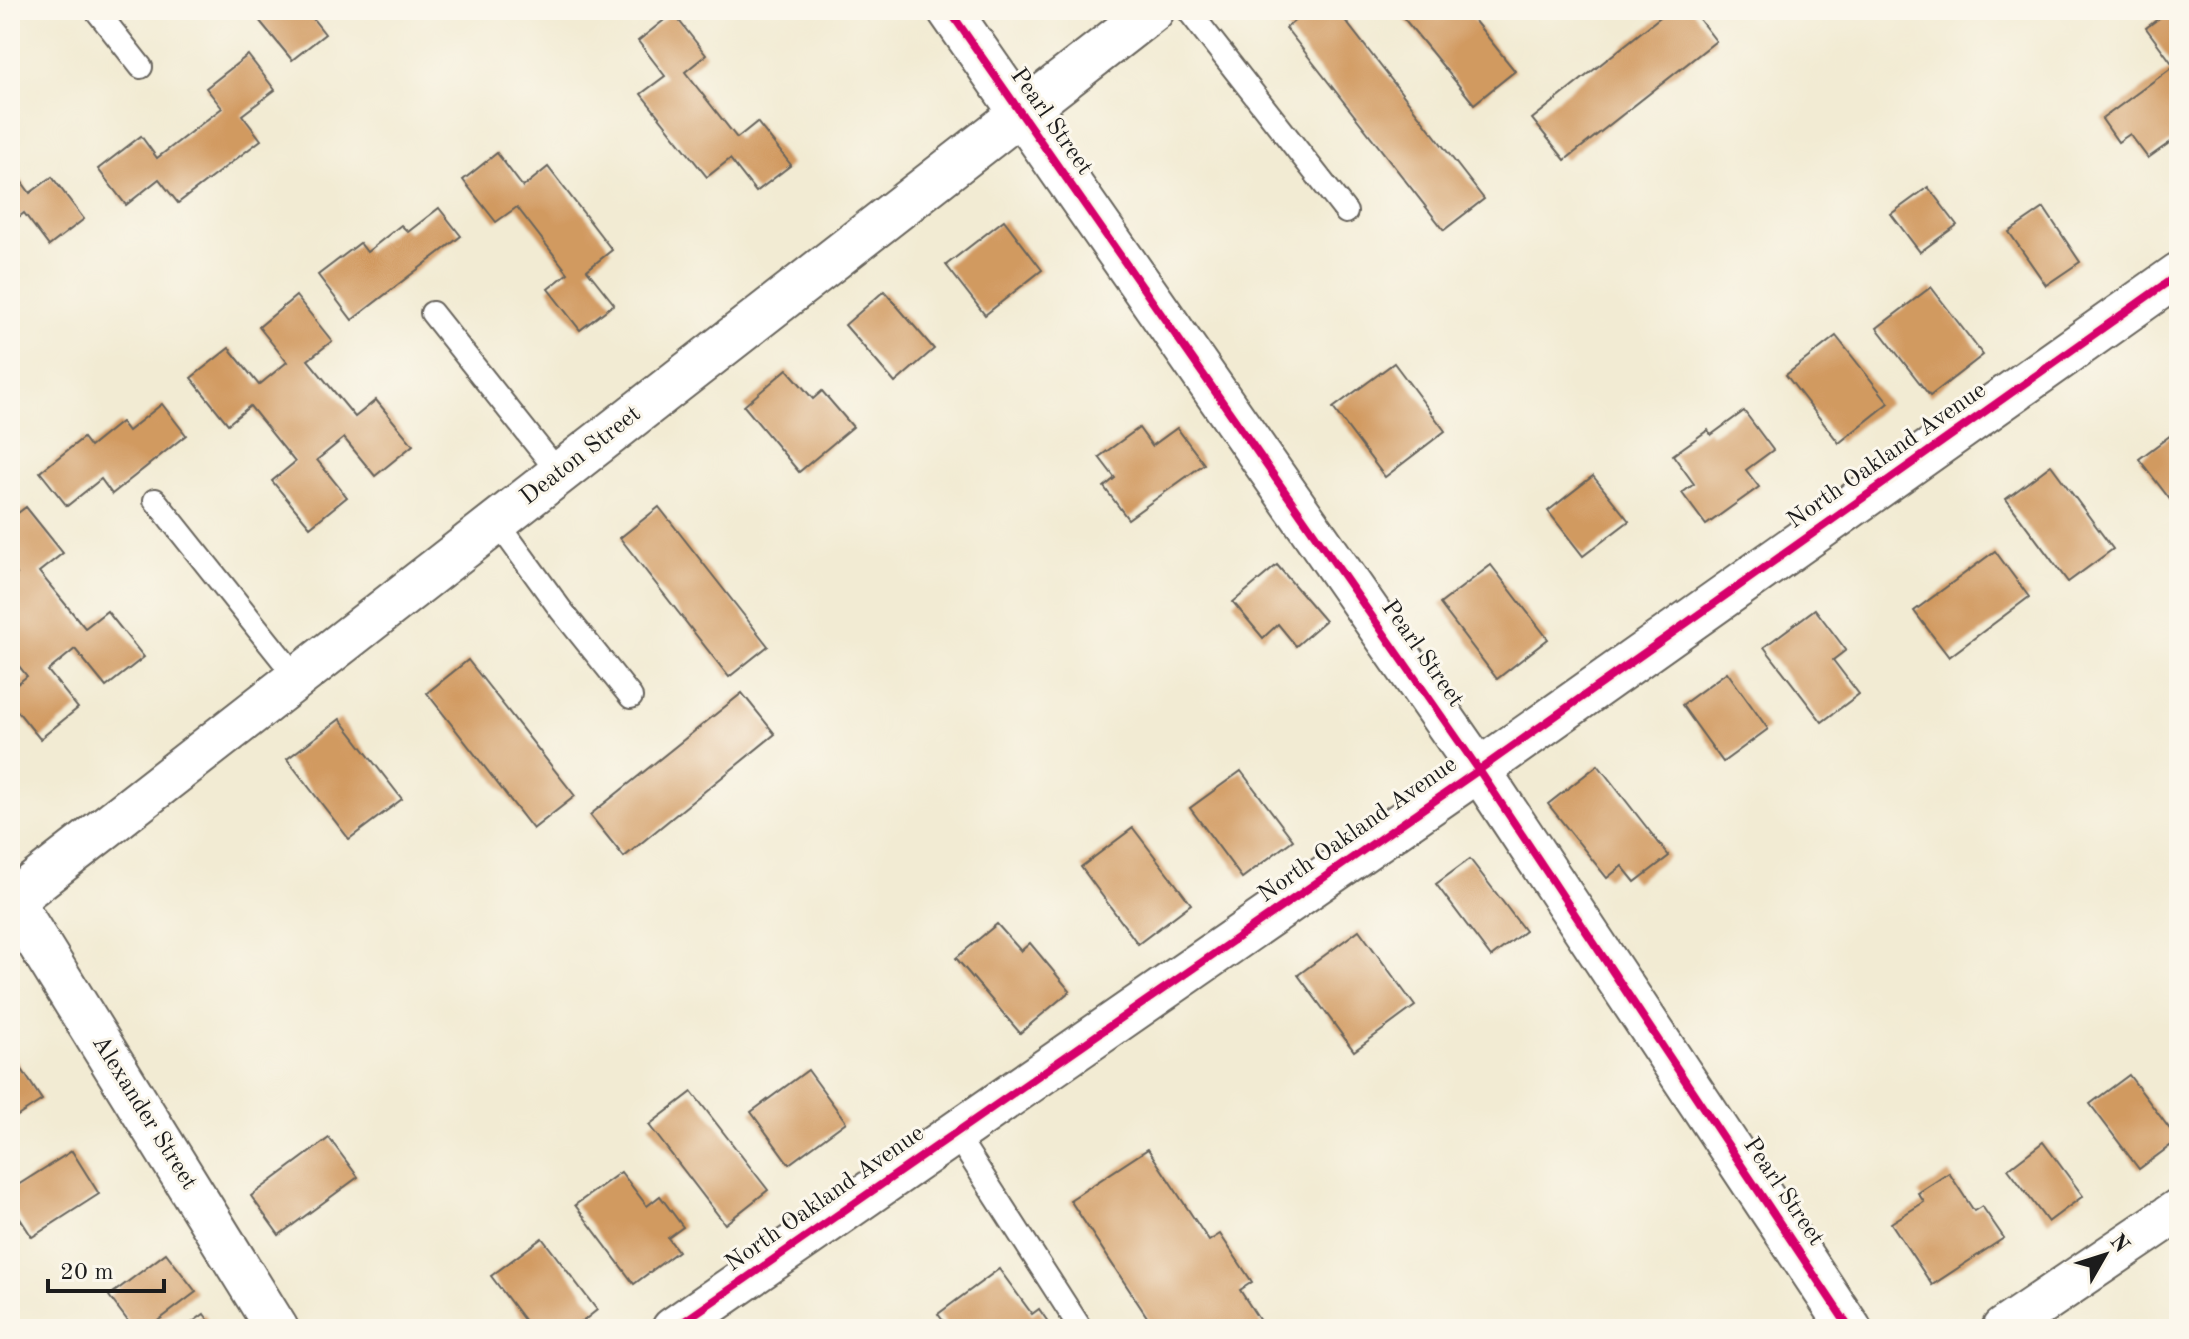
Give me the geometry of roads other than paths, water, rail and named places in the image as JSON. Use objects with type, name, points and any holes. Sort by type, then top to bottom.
[{"type":"street","name":"Pearl Street","points":[[949,10],[1479,770],[1850,1329]]},
{"type":"street","name":"Deaton Street","points":[[11,900],[1153,10]]},
{"type":"street","name":"North Oakland Avenue","points":[[673,1329],[1479,770],[2179,274]]},
{"type":"street","name":"Alexander Street","points":[[11,900],[277,1329]]},
{"type":"street","points":[[2003,1329],[2179,1210]]},
{"type":"lane","points":[[96,10],[141,67]]},
{"type":"lane","points":[[1188,10],[1346,212]]},
{"type":"lane","points":[[432,313],[559,473]]},
{"type":"lane","points":[[155,500],[297,678]]},
{"type":"lane","points":[[497,522],[561,610],[631,697]]},
{"type":"lane","points":[[955,1133],[1081,1329]]}]
